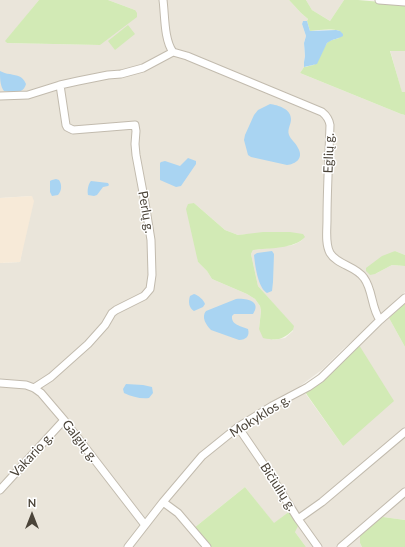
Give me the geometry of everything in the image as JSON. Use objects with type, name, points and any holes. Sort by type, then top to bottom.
[{"type":"street","points":[[0,96],[28,95],[60,85],[108,75],[121,74],[143,68],[173,52],[170,47],[168,37],[163,0]]},
{"type":"street","points":[[378,0],[405,2]]},
{"type":"street","name":"Eglių g.","points":[[173,52],[187,56],[322,112],[327,116],[330,125],[327,200],[329,252],[336,259],[354,268],[364,277],[376,314],[380,320]]},
{"type":"street","name":"Perlų g.","points":[[34,388],[51,377],[88,344],[105,325],[112,313],[148,293],[152,275],[151,240],[136,154],[135,125],[73,130],[66,125],[60,85]]},
{"type":"street","name":"Mokyklos g.","points":[[128,547],[145,524],[202,456],[238,427],[321,378],[380,320],[405,298]]},
{"type":"street","points":[[0,383],[26,385],[34,388]]},
{"type":"street","name":"Galgių g.","points":[[34,388],[41,393],[64,420],[145,524]]},
{"type":"street","name":"Vakario g.","points":[[0,490],[64,420]]},
{"type":"street","name":"Bičiulių g.","points":[[238,427],[318,547]]},
{"type":"street","points":[[298,519],[322,502],[405,432]]},
{"type":"street","points":[[341,547],[405,492]]},
{"type":"street","points":[[163,502],[178,513],[207,547]]},
{"type":"shaded area","points":[[0,0],[39,0],[6,41],[7,43],[99,45],[135,10],[108,0],[289,0],[308,19],[307,21],[303,21],[302,24],[306,36],[304,43],[304,67],[300,73],[405,115],[405,255],[395,251],[375,274],[392,265],[405,266],[405,292],[323,369],[300,386],[343,446],[359,345],[389,318],[405,347],[405,520],[383,517],[360,543],[362,547],[306,547],[295,532],[290,511],[274,524],[245,487],[189,532],[202,547],[0,547],[0,263],[20,262],[32,196],[0,198]],"holes":[[[194,203],[225,230],[238,235],[248,234],[304,237],[301,241],[293,245],[253,250],[251,254],[258,286],[293,326],[293,331],[285,338],[273,340],[259,329],[261,311],[260,306],[255,299],[212,279],[207,271],[198,262]]]},
{"type":"shaded area","points":[[306,0],[344,0],[330,21],[312,10]]},
{"type":"shaded area","points":[[390,50],[405,51],[405,92],[402,93]]},
{"type":"shaded area","points":[[32,196],[34,201],[20,262],[0,263],[0,198]]},
{"type":"green space","points":[[39,0],[108,0],[135,10],[137,17],[100,45],[7,43],[5,41]]},
{"type":"green space","points":[[289,0],[306,0],[312,10],[330,21],[344,0],[405,4],[405,51],[390,51],[402,92],[405,92],[405,115],[300,73],[304,67],[314,65],[327,43],[339,38],[340,31],[329,29],[310,31],[307,21],[308,19]]},
{"type":"green space","points":[[128,25],[135,34],[115,50],[108,41]]},
{"type":"green space","points":[[194,203],[225,230],[238,235],[263,232],[290,232],[303,234],[305,237],[295,244],[253,250],[251,254],[258,286],[294,326],[293,330],[286,336],[280,339],[263,338],[259,329],[261,311],[260,306],[255,299],[212,279],[207,271],[198,262],[186,209],[188,204]]},
{"type":"green space","points":[[395,251],[405,255],[405,266],[392,265],[370,275],[366,271],[366,268],[382,256]]},
{"type":"green space","points":[[405,303],[405,347],[389,318]]},
{"type":"green space","points":[[359,345],[394,401],[343,446],[305,392]]},
{"type":"green space","points":[[245,487],[274,523],[290,511],[299,524],[295,532],[306,547],[210,547],[194,528]]},
{"type":"green space","points":[[383,517],[405,520],[405,547],[362,547],[360,543],[360,535],[375,520]]},
{"type":"water","points":[[303,21],[307,21],[310,31],[336,30],[343,34],[343,36],[327,43],[317,64],[304,67],[304,43],[306,36],[302,24]]},
{"type":"water","points":[[0,71],[21,77],[26,84],[25,88],[17,92],[4,91],[0,79]]},
{"type":"water","points":[[270,104],[284,108],[289,113],[291,121],[288,131],[289,135],[300,152],[300,158],[296,162],[287,165],[248,155],[244,140],[245,135],[254,115],[258,110]]},
{"type":"water","points":[[188,158],[196,161],[196,164],[181,186],[176,187],[160,180],[161,162],[165,161],[180,166]]},
{"type":"water","points":[[56,179],[60,182],[61,190],[58,195],[52,196],[50,192],[50,181]]},
{"type":"water","points":[[91,181],[108,183],[109,185],[103,187],[97,195],[88,195],[88,188]]},
{"type":"water","points":[[272,251],[274,254],[272,291],[267,293],[259,281],[254,255],[257,253]]},
{"type":"water","points":[[194,294],[201,298],[205,304],[203,307],[194,311],[190,307],[189,303],[190,296]]},
{"type":"water","points":[[236,299],[252,301],[256,306],[253,314],[234,314],[232,316],[235,323],[248,329],[248,336],[241,340],[211,330],[204,318],[206,311]]},
{"type":"water","points":[[126,384],[152,387],[153,393],[149,398],[130,396],[124,393],[123,389]]}]
